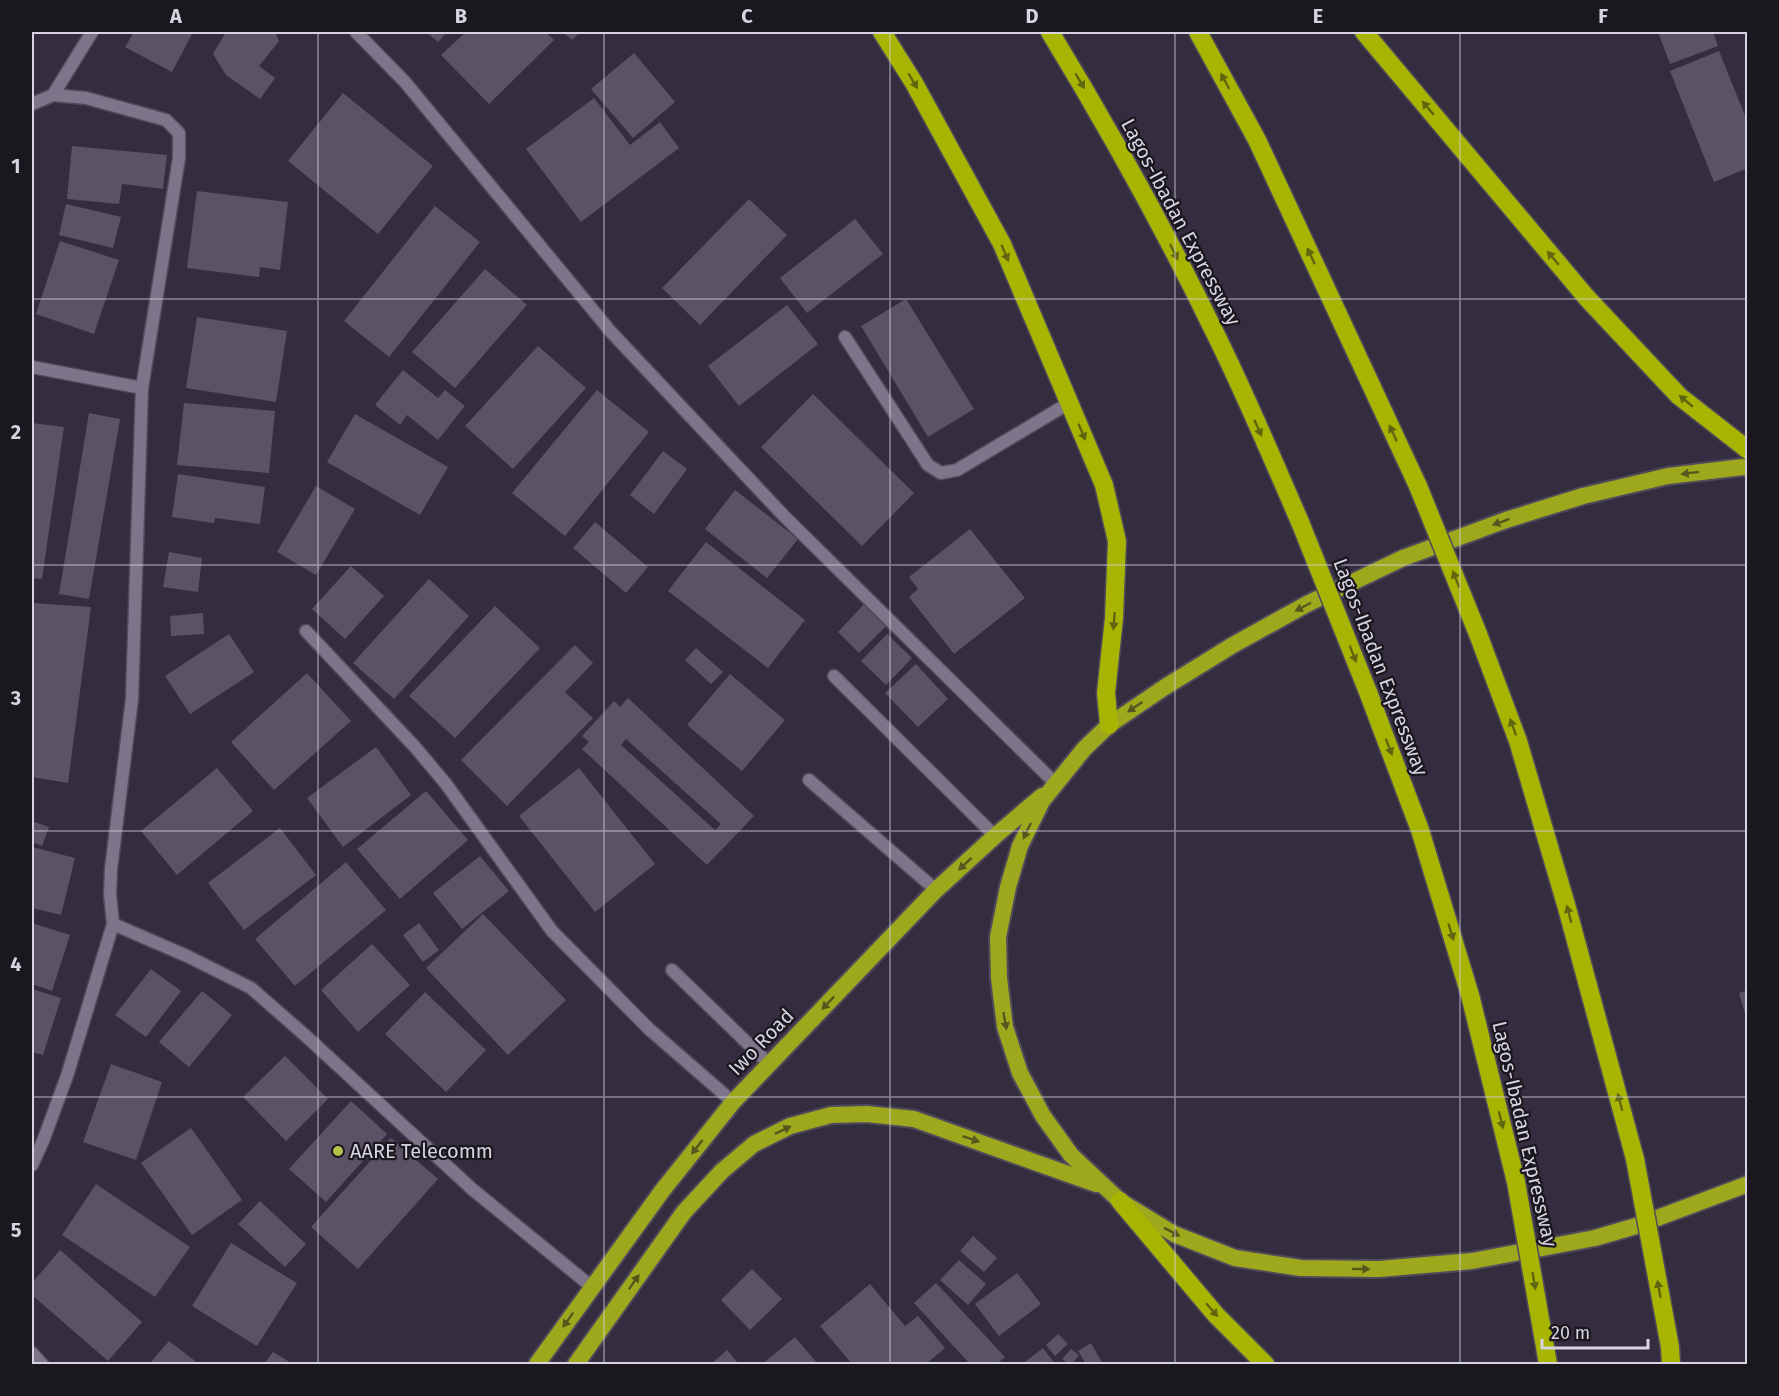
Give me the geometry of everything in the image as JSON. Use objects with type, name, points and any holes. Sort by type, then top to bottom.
[{"type":"highway","points":[[882,32],[914,83],[1002,244],[1104,485],[1117,542],[1114,618],[1106,693],[1109,725]]},
{"type":"highway","name":"Lagos-Ibadan Expressway","points":[[1050,32],[1090,99],[1172,248],[1215,333],[1300,522],[1420,830],[1470,995],[1516,1182],[1548,1365]]},
{"type":"highway","points":[[1198,32],[1257,140],[1418,486],[1478,634],[1518,741],[1570,919],[1635,1159],[1671,1356]]},
{"type":"highway","points":[[1364,32],[1587,298],[1679,396],[1748,450]]},
{"type":"highway","points":[[1265,1365],[1216,1315],[1120,1201],[1071,1155],[1043,1116],[1020,1073],[1005,1027],[999,978],[998,937],[1008,887],[1020,846],[1042,801],[1084,749],[1109,725],[1165,687],[1233,645],[1307,604],[1403,558],[1506,520],[1583,496],[1668,476],[1748,468]]},
{"type":"highway","name":"Iwo Road","points":[[537,1365],[662,1191],[733,1102],[936,890],[1056,784]]},
{"type":"highway","points":[[576,1365],[684,1212],[722,1171],[754,1144],[790,1126],[831,1115],[867,1114],[914,1119],[1104,1187]]},
{"type":"highway","points":[[1120,1201],[1174,1234],[1235,1258],[1301,1268],[1379,1269],[1472,1261],[1595,1238],[1636,1226],[1748,1184]]},
{"type":"street","points":[[53,95],[92,32]]},
{"type":"street","points":[[356,32],[411,90],[611,332],[784,516],[1056,784]]},
{"type":"street","points":[[32,104],[53,95],[86,98],[166,120],[179,133],[178,158],[142,388],[132,699],[111,869],[110,894],[114,924],[68,1077],[32,1166]]},
{"type":"street","points":[[845,337],[928,465],[941,473],[957,470],[1069,403]]},
{"type":"street","points":[[32,367],[142,388]]},
{"type":"street","points":[[306,631],[415,747],[446,784],[552,931],[649,1029],[733,1102]]},
{"type":"street","points":[[834,676],[995,836]]},
{"type":"street","points":[[809,780],[936,890]]},
{"type":"street","points":[[114,924],[188,956],[251,988],[471,1189],[592,1287]]},
{"type":"street","points":[[672,970],[769,1065]]},
{"type":"street","points":[[32,1353],[42,1365]]},
{"type":"building","points":[[134,32],[193,32],[172,72],[125,47]]},
{"type":"building","points":[[226,32],[275,32],[279,41],[259,66],[275,78],[260,99],[226,75],[213,54]]},
{"type":"building","points":[[426,32],[447,32],[438,42]]},
{"type":"building","points":[[466,32],[545,32],[554,40],[489,104],[441,55]]},
{"type":"building","points":[[563,32],[580,32],[572,40]]},
{"type":"building","points":[[1658,32],[1713,32],[1718,46],[1670,64]]},
{"type":"building","points":[[1719,51],[1748,123],[1748,168],[1714,182],[1670,71]]},
{"type":"building","points":[[634,53],[675,102],[633,138],[591,89]]},
{"type":"building","points":[[343,93],[433,166],[378,234],[288,161]]},
{"type":"building","points":[[594,98],[630,145],[660,122],[679,148],[581,222],[526,149]]},
{"type":"building","points":[[72,146],[167,155],[163,189],[122,184],[119,204],[67,199]]},
{"type":"building","points":[[197,191],[288,202],[280,270],[260,267],[259,277],[187,268]]},
{"type":"building","points":[[749,199],[787,235],[700,325],[662,288]]},
{"type":"building","points":[[66,204],[121,217],[113,248],[59,235]]},
{"type":"building","points":[[435,206],[480,242],[389,357],[344,321]]},
{"type":"building","points":[[855,219],[883,254],[807,313],[780,278]]},
{"type":"building","points":[[60,241],[119,260],[94,334],[36,314]]},
{"type":"building","points":[[485,269],[527,305],[455,388],[412,352]]},
{"type":"building","points":[[906,299],[974,409],[928,437],[861,326]]},
{"type":"building","points":[[787,305],[818,344],[739,406],[708,366]]},
{"type":"building","points":[[197,317],[287,331],[276,402],[186,388]]},
{"type":"building","points":[[538,346],[586,388],[513,469],[465,426]]},
{"type":"building","points":[[403,370],[438,398],[445,390],[465,406],[438,440],[407,415],[400,425],[375,405]]},
{"type":"building","points":[[597,390],[649,432],[565,536],[512,493]]},
{"type":"building","points":[[813,394],[914,493],[862,546],[761,447]]},
{"type":"building","points":[[184,403],[275,411],[269,473],[177,465]]},
{"type":"building","points":[[89,413],[120,419],[89,599],[59,594]]},
{"type":"building","points":[[355,414],[448,467],[420,515],[327,462]]},
{"type":"building","points":[[32,423],[64,427],[42,579],[32,578]]},
{"type":"building","points":[[663,451],[687,469],[654,514],[630,495]]},
{"type":"building","points":[[178,474],[265,487],[260,524],[215,518],[214,523],[172,517]]},
{"type":"building","points":[[316,486],[355,509],[316,575],[277,552]]},
{"type":"building","points":[[735,490],[798,539],[767,578],[705,529]]},
{"type":"building","points":[[595,522],[648,567],[626,593],[573,548]]},
{"type":"building","points":[[970,529],[1025,598],[954,654],[909,597],[918,589],[909,577]]},
{"type":"building","points":[[706,542],[805,620],[768,668],[668,591]]},
{"type":"building","points":[[169,552],[202,558],[198,592],[163,587]]},
{"type":"building","points":[[351,566],[384,596],[345,639],[312,609]]},
{"type":"building","points":[[429,579],[469,616],[394,699],[353,663]]},
{"type":"building","points":[[33,603],[91,607],[68,783],[32,777]]},
{"type":"building","points":[[864,604],[886,626],[859,653],[838,632]]},
{"type":"building","points":[[495,606],[540,648],[455,738],[409,696]]},
{"type":"building","points":[[203,613],[204,634],[171,636],[170,616]]},
{"type":"building","points":[[229,634],[254,672],[190,714],[165,676]]},
{"type":"building","points":[[887,634],[912,658],[886,685],[861,661]]},
{"type":"building","points":[[575,645],[593,663],[565,692],[593,718],[507,806],[461,760]]},
{"type":"building","points":[[696,648],[723,672],[711,684],[685,660]]},
{"type":"building","points":[[916,664],[948,699],[918,727],[885,693]]},
{"type":"building","points":[[307,673],[351,721],[274,790],[231,742]]},
{"type":"building","points":[[730,674],[785,720],[742,771],[687,725]]},
{"type":"building","points":[[628,698],[754,816],[707,865],[582,749],[589,742],[582,736],[614,701],[620,707]],"holes":[[[626,739],[721,824],[715,830],[621,745]]]},
{"type":"building","points":[[376,747],[411,795],[343,847],[307,798]]},
{"type":"building","points":[[217,768],[253,811],[177,875],[141,831]]},
{"type":"building","points":[[579,768],[655,864],[595,912],[519,816]]},
{"type":"building","points":[[426,791],[468,840],[400,899],[357,849]]},
{"type":"building","points":[[32,821],[49,827],[42,846],[32,842]]},
{"type":"building","points":[[280,828],[316,875],[244,930],[208,883]]},
{"type":"building","points":[[32,847],[75,858],[61,915],[32,908]]},
{"type":"building","points":[[480,856],[509,891],[462,929],[433,893]]},
{"type":"building","points":[[346,862],[386,910],[295,986],[255,939]]},
{"type":"building","points":[[483,914],[566,1000],[508,1055],[426,968]]},
{"type":"building","points":[[32,923],[70,935],[52,991],[32,984]]},
{"type":"building","points":[[419,923],[439,950],[423,962],[403,935]]},
{"type":"building","points":[[372,944],[410,985],[358,1032],[321,990]]},
{"type":"building","points":[[151,969],[181,991],[146,1037],[115,1015]]},
{"type":"building","points":[[32,989],[61,998],[43,1055],[32,1052]]},
{"type":"building","points":[[1748,990],[1748,1012],[1745,1013],[1739,993]]},
{"type":"building","points":[[202,991],[232,1015],[189,1067],[159,1042]]},
{"type":"building","points":[[425,992],[486,1050],[446,1092],[385,1034]]},
{"type":"building","points":[[285,1056],[328,1099],[286,1141],[243,1097]]},
{"type":"building","points":[[111,1064],[162,1082],[136,1160],[83,1142]]},
{"type":"building","name":"AARE Telecomm","points":[[351,1101],[387,1134],[326,1202],[289,1169]]},
{"type":"building","points":[[191,1128],[242,1200],[192,1235],[141,1163]]},
{"type":"building","points":[[391,1138],[438,1179],[358,1269],[311,1227]]},
{"type":"building","points":[[96,1184],[190,1247],[155,1297],[62,1235]]},
{"type":"building","points":[[260,1201],[306,1244],[285,1267],[238,1224]]},
{"type":"building","points":[[973,1236],[997,1258],[984,1272],[960,1251]]},
{"type":"building","points":[[231,1243],[297,1283],[257,1346],[192,1306]]},
{"type":"building","points":[[60,1250],[142,1322],[108,1361],[32,1295],[32,1283]]},
{"type":"building","points":[[959,1260],[986,1284],[968,1305],[940,1280]]},
{"type":"building","points":[[752,1269],[782,1299],[750,1330],[721,1300]]},
{"type":"building","points":[[1017,1273],[1041,1304],[999,1336],[975,1304]]},
{"type":"building","points":[[936,1283],[1005,1357],[997,1364],[970,1364],[914,1303]]},
{"type":"building","points":[[870,1284],[905,1326],[918,1316],[945,1348],[926,1364],[852,1364],[820,1326]]},
{"type":"building","points":[[1058,1334],[1068,1344],[1055,1356],[1046,1345]]},
{"type":"building","points":[[795,1337],[818,1364],[762,1364]]},
{"type":"building","points":[[169,1341],[199,1364],[149,1364]]},
{"type":"building","points":[[1091,1343],[1103,1364],[1086,1364],[1078,1351]]},
{"type":"building","points":[[1043,1348],[1055,1364],[1027,1364],[1025,1362]]},
{"type":"building","points":[[1071,1349],[1079,1355],[1072,1364],[1069,1364],[1062,1359]]},
{"type":"building","points":[[727,1350],[739,1364],[711,1364]]},
{"type":"building","points":[[273,1352],[293,1364],[264,1364]]},
{"type":"place","name":"AARE Telecomm","points":[[338,1151]]}]
